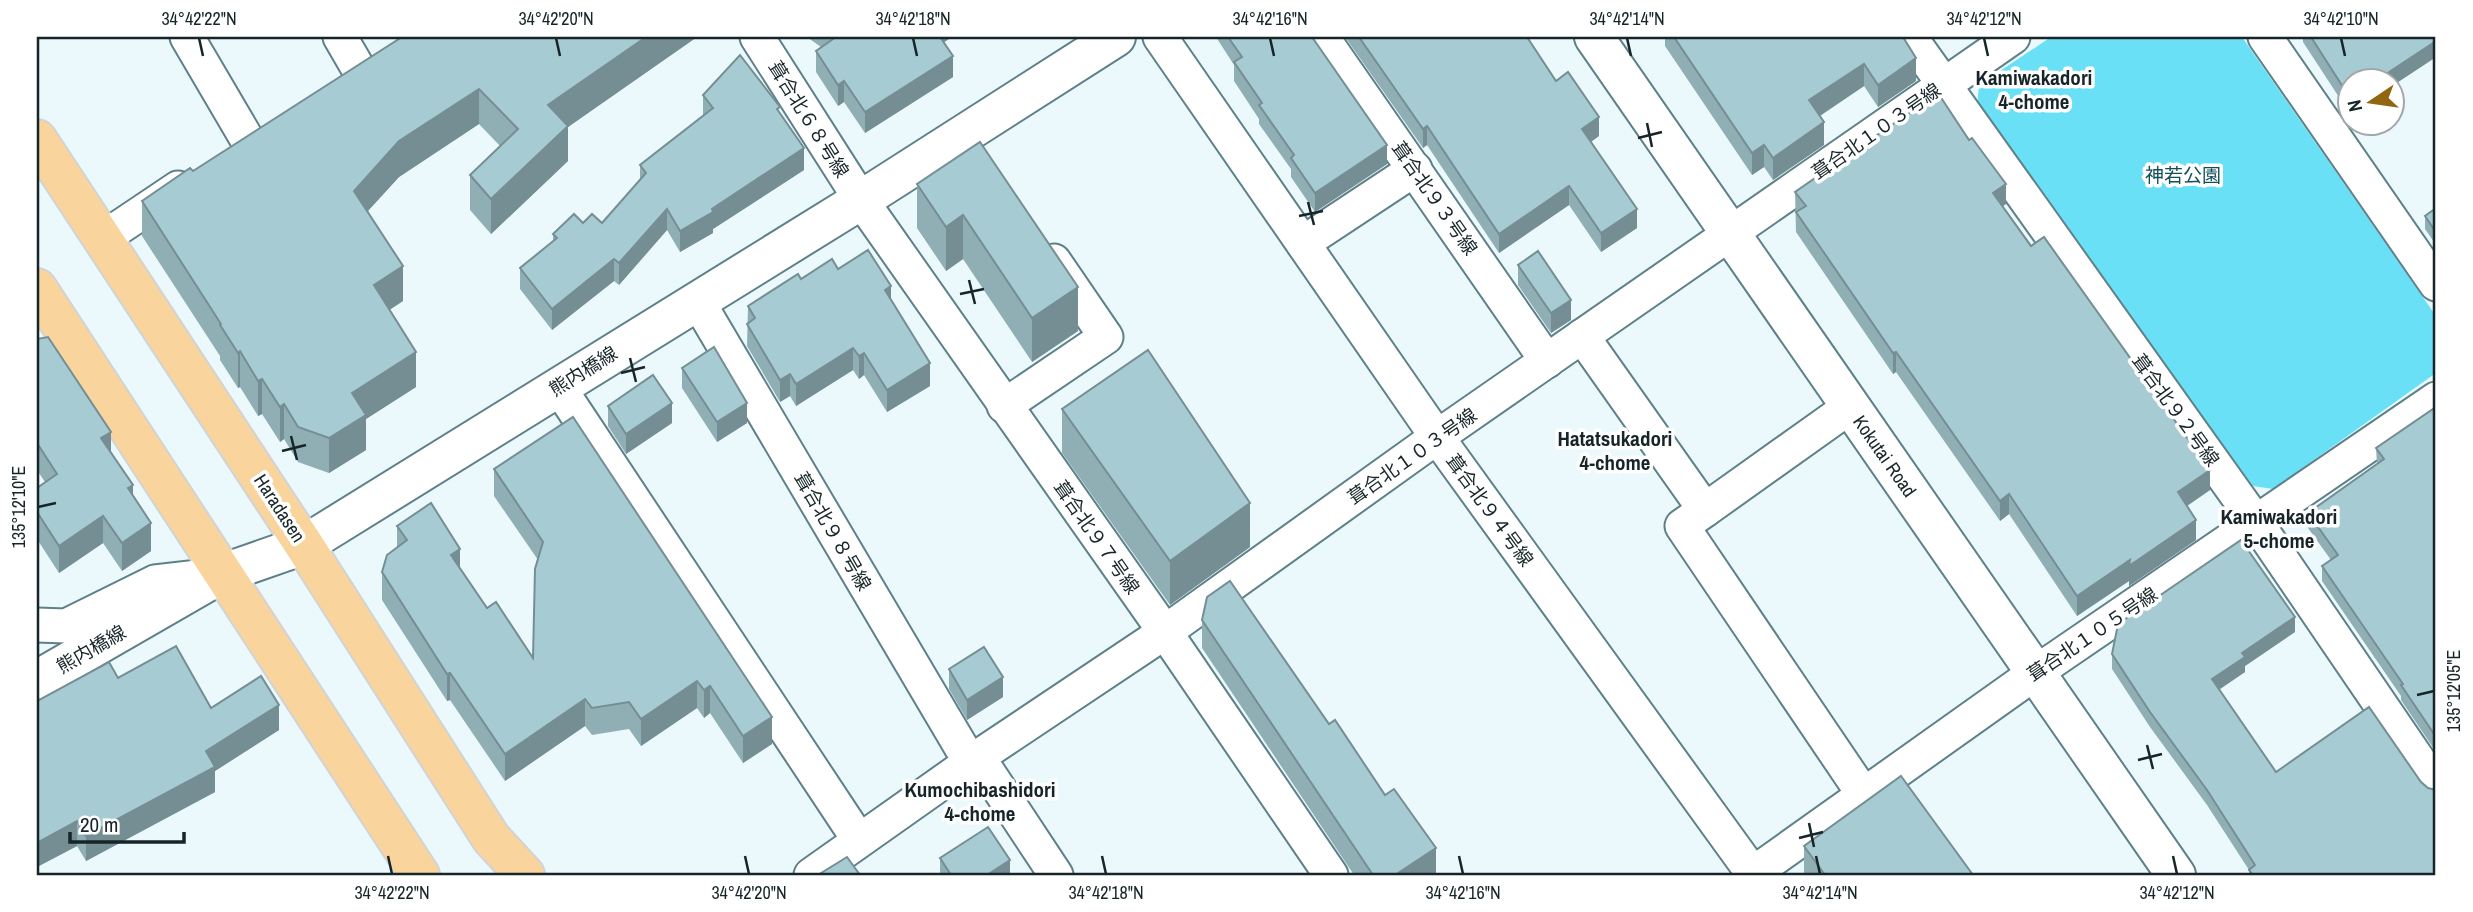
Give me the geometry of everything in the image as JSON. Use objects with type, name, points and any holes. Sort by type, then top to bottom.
[{"type":"main road","name":"Haradasen","points":[[37,139],[304,545],[491,838],[524,875]]},
{"type":"main road","points":[[37,288],[51,340],[222,574],[420,875]]},
{"type":"street","points":[[102,239],[237,149],[187,37]]},
{"type":"street","points":[[340,37],[347,75],[387,49]]},
{"type":"street","name":"葺合北６８号線","points":[[757,37],[861,201]]},
{"type":"street","name":"熊内橋線","points":[[37,680],[222,574],[304,545],[861,201],[974,143],[1116,37]]},
{"type":"street","name":"葺合北９４号線","points":[[1160,37],[1437,437],[1752,875]]},
{"type":"street","name":"葺合北９３号線","points":[[1322,37],[1547,360]]},
{"type":"street","name":"Kokutai Road","points":[[1594,37],[2176,875]]},
{"type":"street","name":"葺合北９２号線","points":[[1910,37],[2256,522],[2436,786]]},
{"type":"street","name":"葺合北１０３号線","points":[[811,875],[974,759],[1165,632],[1437,437],[2013,37]]},
{"type":"street","points":[[2265,37],[2436,284]]},
{"type":"street","points":[[1303,243],[1415,169]]},
{"type":"street","name":"葺合北９７号線","points":[[861,201],[1165,632],[1331,875]]},
{"type":"street","points":[[1004,406],[1105,337],[1036,234]]},
{"type":"street","name":"葺合北９８号線","points":[[697,300],[974,759],[1056,875]]},
{"type":"street","points":[[1582,336],[1705,510]]},
{"type":"street","points":[[558,386],[859,840]]},
{"type":"street","name":"葺合北１０５号線","points":[[1752,875],[2035,673],[2436,399]]},
{"type":"street","points":[[1851,406],[1682,526],[1864,795]]},
{"type":"street","points":[[37,625],[66,626],[155,582],[222,574]]},
{"type":"green space","name":"神若公園","points":[[2051,37],[2242,37],[2436,316],[2436,373],[2273,489],[2253,486],[1977,107],[1979,85]]},
{"type":"building","points":[[402,37],[646,37],[548,105],[568,126],[491,199],[470,175],[518,129],[479,89],[399,141],[354,191],[403,266],[374,285],[416,352],[352,393],[366,415],[329,438],[298,427],[284,404],[280,407],[262,379],[258,381],[142,201],[190,168],[193,171]]},
{"type":"building","points":[[836,37],[940,37],[953,56],[865,112],[844,81],[838,85],[816,51]]},
{"type":"building","points":[[1228,37],[1312,37],[1387,145],[1315,193],[1291,158],[1294,155],[1259,105],[1262,103],[1234,62],[1242,57]]},
{"type":"building","points":[[1359,37],[1527,37],[1556,81],[1568,72],[1599,117],[1582,129],[1637,209],[1601,233],[1569,186],[1499,234],[1427,126],[1423,129]]},
{"type":"building","points":[[1674,37],[1903,37],[1916,58],[1878,85],[1864,64],[1809,100],[1824,122],[1773,158],[1764,145],[1752,153]]},
{"type":"building","points":[[2311,37],[2436,37],[2436,41],[2398,66],[2336,66],[2336,76]]},
{"type":"building","points":[[740,55],[780,107],[777,109],[804,148],[712,209],[713,212],[680,231],[667,209],[619,263],[614,259],[552,309],[520,268],[557,238],[553,234],[574,214],[583,223],[592,214],[602,223],[646,173],[640,165],[713,108],[703,95]]},
{"type":"building","points":[[1938,93],[1969,140],[1972,138],[2006,184],[1993,193],[2031,246],[2044,237],[2210,470],[2178,492],[2196,520],[2129,566],[2130,560],[2077,596],[2009,494],[2000,501],[1796,212],[1806,206],[1795,192]]},
{"type":"building","points":[[980,142],[1078,287],[1032,318],[963,215],[946,227],[917,184]]},
{"type":"building","points":[[2436,208],[2436,232],[2425,216]]},
{"type":"building","points":[[868,250],[891,286],[885,290],[930,363],[887,390],[864,353],[859,356],[853,348],[796,384],[790,374],[780,380],[747,324],[755,318],[748,306],[798,274],[801,279],[832,259],[838,269]]},
{"type":"building","points":[[1538,251],[1571,300],[1551,313],[1518,265]]},
{"type":"building","points":[[48,337],[111,432],[101,438],[133,485],[128,488],[151,523],[122,543],[103,516],[59,546],[37,512],[37,488],[57,474],[37,443],[37,339]]},
{"type":"building","points":[[714,347],[747,403],[717,422],[682,368]]},
{"type":"building","points":[[1148,350],[1250,503],[1170,561],[1062,409]]},
{"type":"building","points":[[653,375],[672,403],[626,434],[608,406]]},
{"type":"building","points":[[2436,407],[2436,737],[2322,566],[2338,555],[2308,513],[2384,459],[2376,448]]},
{"type":"building","points":[[573,417],[772,717],[743,736],[710,686],[704,690],[697,681],[641,719],[629,702],[592,708],[585,699],[505,754],[450,673],[447,674],[382,572],[387,555],[407,540],[397,526],[431,503],[460,549],[451,555],[487,608],[496,602],[533,658],[535,569],[543,542],[494,469]]},
{"type":"building","points":[[2241,540],[2295,617],[2242,653],[2245,657],[2212,679],[2276,772],[2369,707],[2421,782],[2436,790],[2436,875],[2253,875],[2249,870],[2255,865],[2207,790],[2112,654],[2118,624]]},
{"type":"building","points":[[1230,581],[1329,724],[1335,720],[1385,795],[1394,789],[1436,848],[1395,875],[1373,875],[1202,620],[1207,597]]},
{"type":"building","points":[[176,646],[211,708],[261,676],[279,705],[206,751],[215,767],[86,836],[77,821],[37,843],[37,701],[109,662],[118,678]]},
{"type":"building","points":[[984,647],[1003,677],[967,700],[949,669]]},
{"type":"building","points":[[1901,776],[1973,875],[1825,875],[1804,846]]},
{"type":"building","points":[[988,827],[1010,860],[987,875],[951,875],[940,858]]},
{"type":"building","points":[[847,857],[860,875],[818,875]]},
{"type":"district","name":"Kamiwakadori 4-chome","points":[[2034,90]]},
{"type":"district","name":"Hatatsukadori 4-chome","points":[[1615,451]]},
{"type":"district","name":"Kamiwakadori 5-chome","points":[[2279,529]]},
{"type":"district","name":"Kumochibashidori 4-chome","points":[[980,802]]}]
